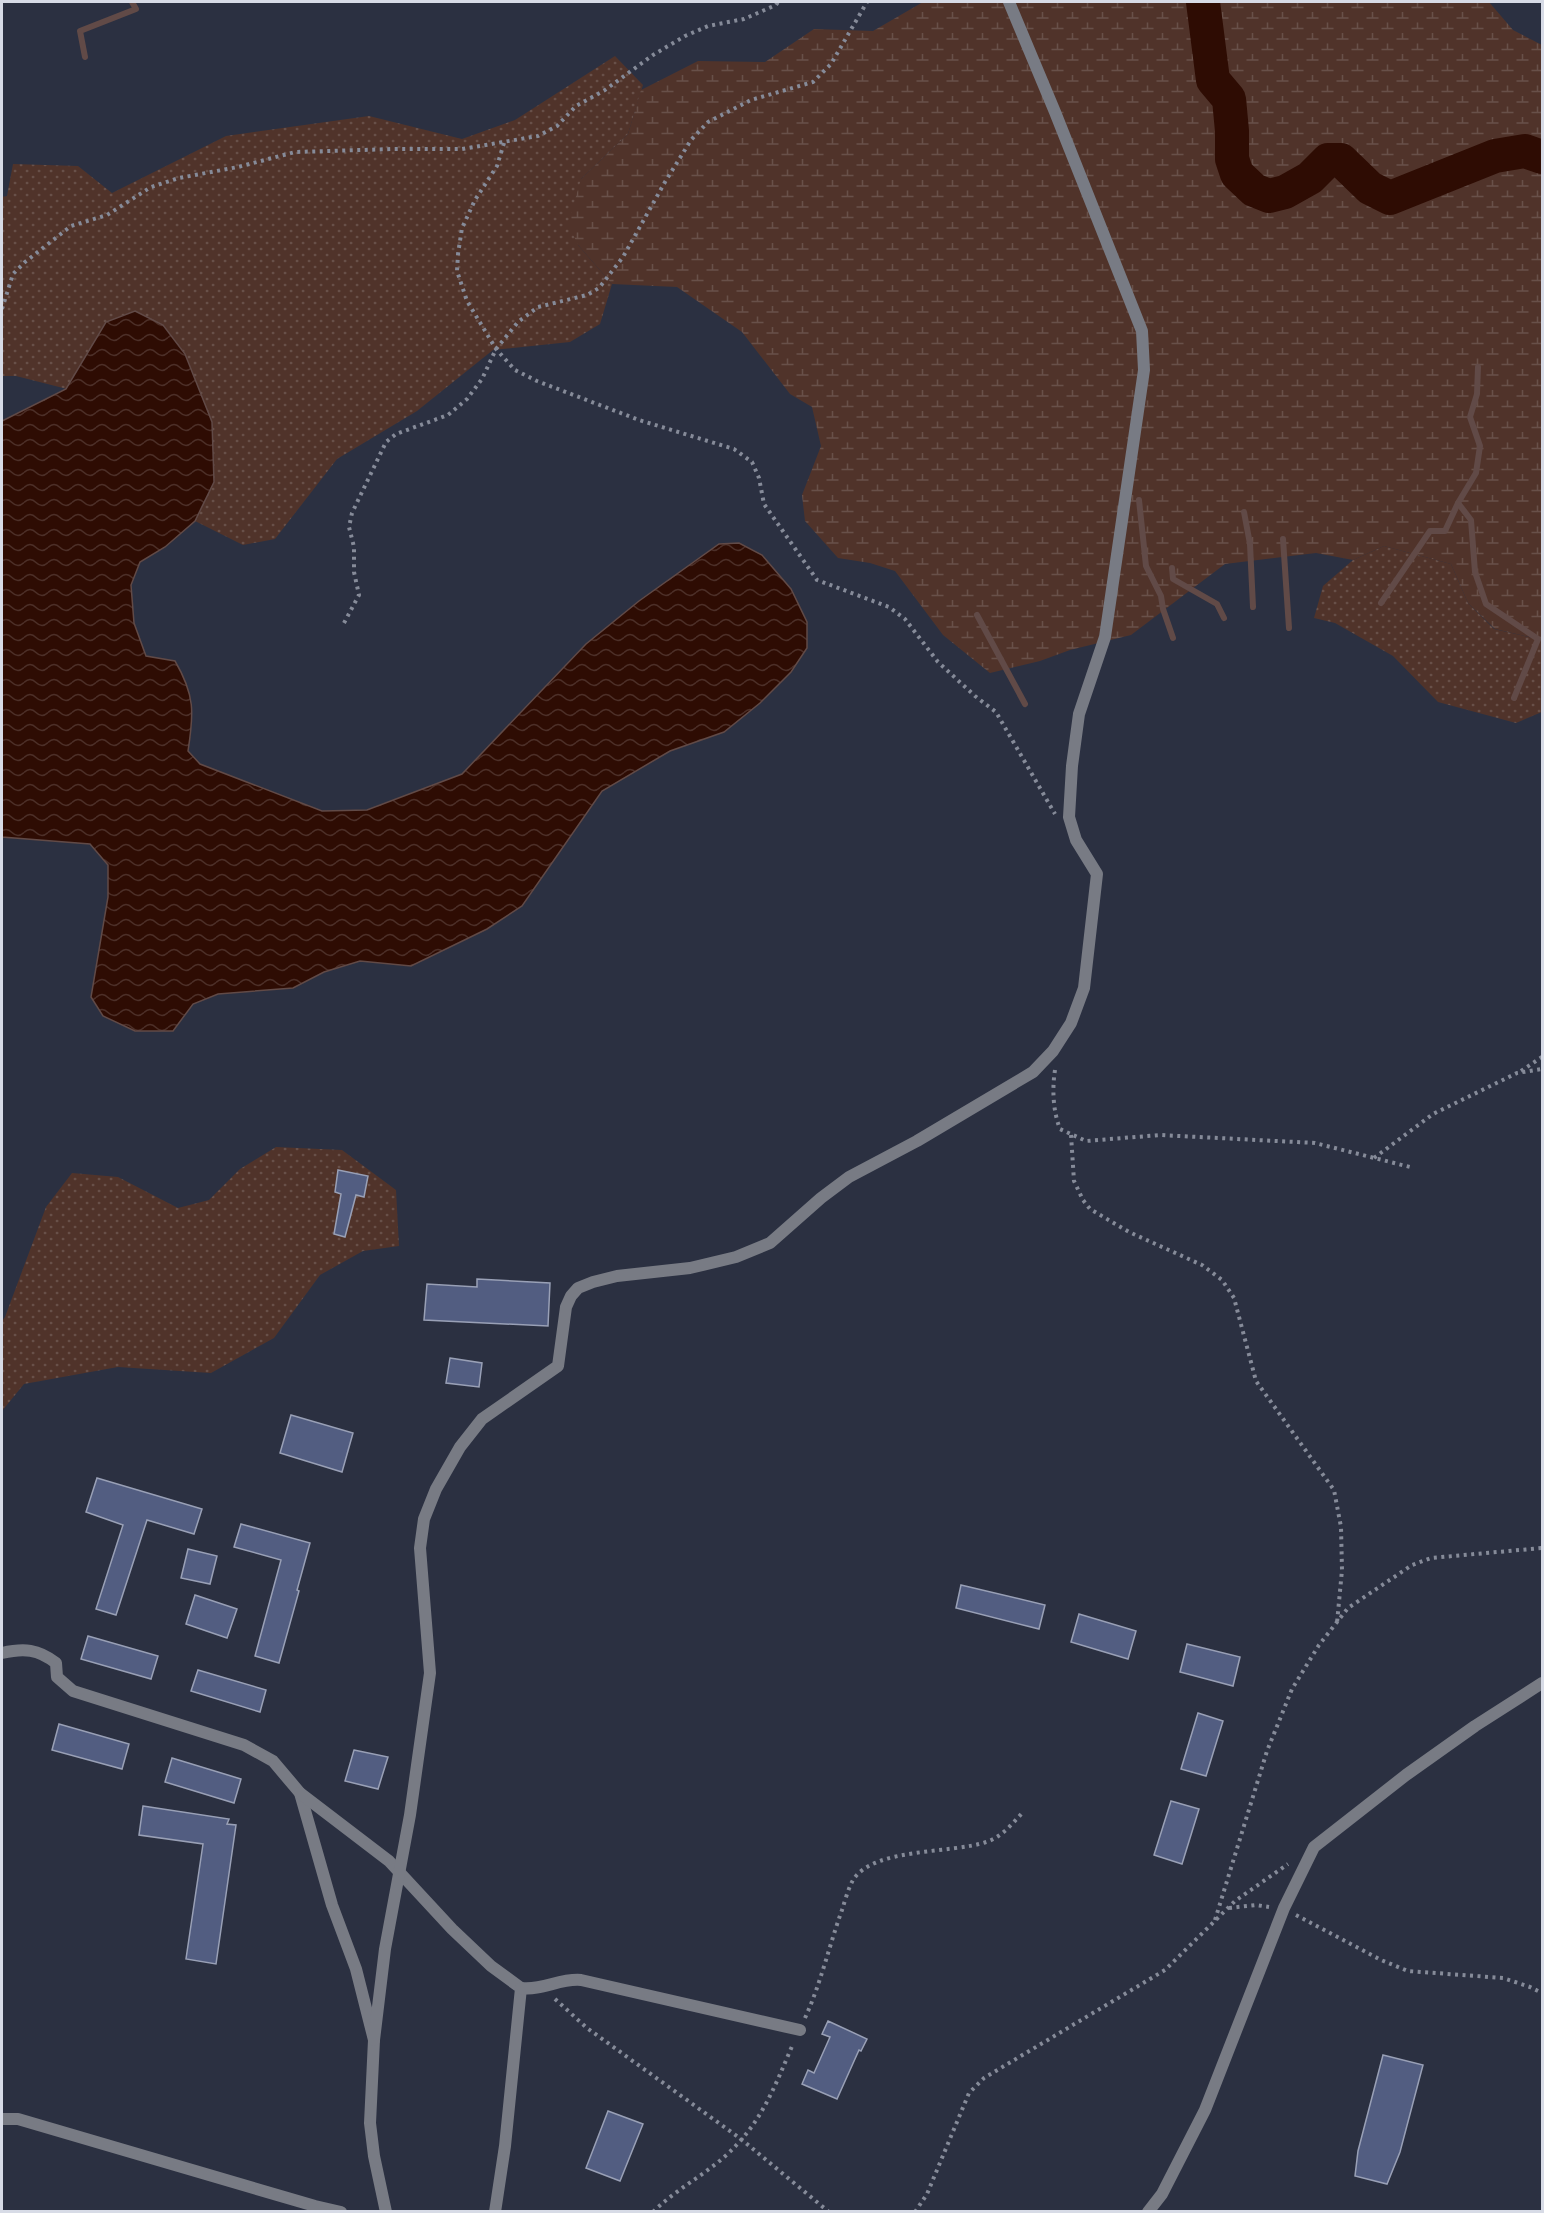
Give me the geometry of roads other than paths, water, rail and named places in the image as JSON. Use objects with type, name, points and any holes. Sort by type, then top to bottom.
[{"type":"street","points":[[386,2211],[374,2156],[370,2123],[374,2040],[385,1948],[410,1815],[430,1673],[420,1548],[424,1519],[441,1480],[460,1447],[482,1419],[558,1366],[566,1307],[571,1296],[579,1288],[593,1281],[617,1276],[690,1268],[736,1257],[770,1243],[821,1198],[849,1177],[917,1141],[1033,1072],[1053,1051],[1071,1023],[1084,988],[1097,874],[1076,840],[1069,817],[1072,766],[1079,714],[1105,637],[1144,370],[1142,331],[1009,2]]},
{"type":"street","points":[[2,1653],[18,1649],[43,1653],[56,1663],[57,1677],[74,1691],[244,1745],[273,1761],[300,1793],[399,1870],[452,1929],[491,1966],[521,1988],[541,1987],[570,1979],[581,1980],[800,2030]]},
{"type":"street","points":[[1148,2211],[1162,2194],[1205,2110],[1284,1908],[1314,1847],[1432,1756],[1514,1699],[1542,1683]]},
{"type":"street","points":[[300,1793],[332,1905],[356,1969],[374,2040]]},
{"type":"street","points":[[495,2211],[505,2146],[521,1988]]},
{"type":"street","points":[[2,2120],[18,2119],[315,2206],[341,2211]]},
{"type":"water","points":[[135,311],[163,325],[185,354],[212,422],[214,482],[195,521],[165,547],[140,562],[131,585],[134,623],[146,656],[175,661],[182,673],[189,694],[192,715],[188,751],[200,764],[322,811],[367,810],[462,774],[586,644],[639,601],[719,544],[739,543],[762,555],[791,589],[807,622],[807,648],[791,672],[760,703],[724,732],[670,751],[602,791],[522,906],[487,929],[411,966],[360,961],[324,972],[293,988],[218,994],[193,1004],[173,1031],[135,1031],[103,1016],[91,997],[108,897],[108,865],[90,844],[2,837],[2,421],[66,389],[106,322]]},
{"type":"waterway","points":[[85,57],[80,31],[136,9],[132,2]]},
{"type":"waterway","points":[[1203,2],[1213,80],[1229,99],[1232,159],[1237,174],[1254,190],[1269,196],[1285,192],[1310,178],[1328,160],[1341,160],[1370,188],[1390,198],[1495,156],[1525,151],[1542,157]]},
{"type":"waterway","points":[[1478,367],[1477,394],[1470,417],[1480,446],[1476,473],[1458,503],[1471,520],[1475,572],[1486,604],[1538,639],[1514,698]]},
{"type":"waterway","points":[[1139,500],[1146,566],[1161,596],[1173,638]]},
{"type":"waterway","points":[[1381,603],[1430,531],[1445,531],[1458,503]]},
{"type":"waterway","points":[[1244,512],[1250,544],[1253,607]]},
{"type":"waterway","points":[[1283,539],[1289,628]]},
{"type":"waterway","points":[[1172,568],[1173,579],[1217,604],[1224,618]]},
{"type":"waterway","points":[[977,615],[1025,704]]}]
